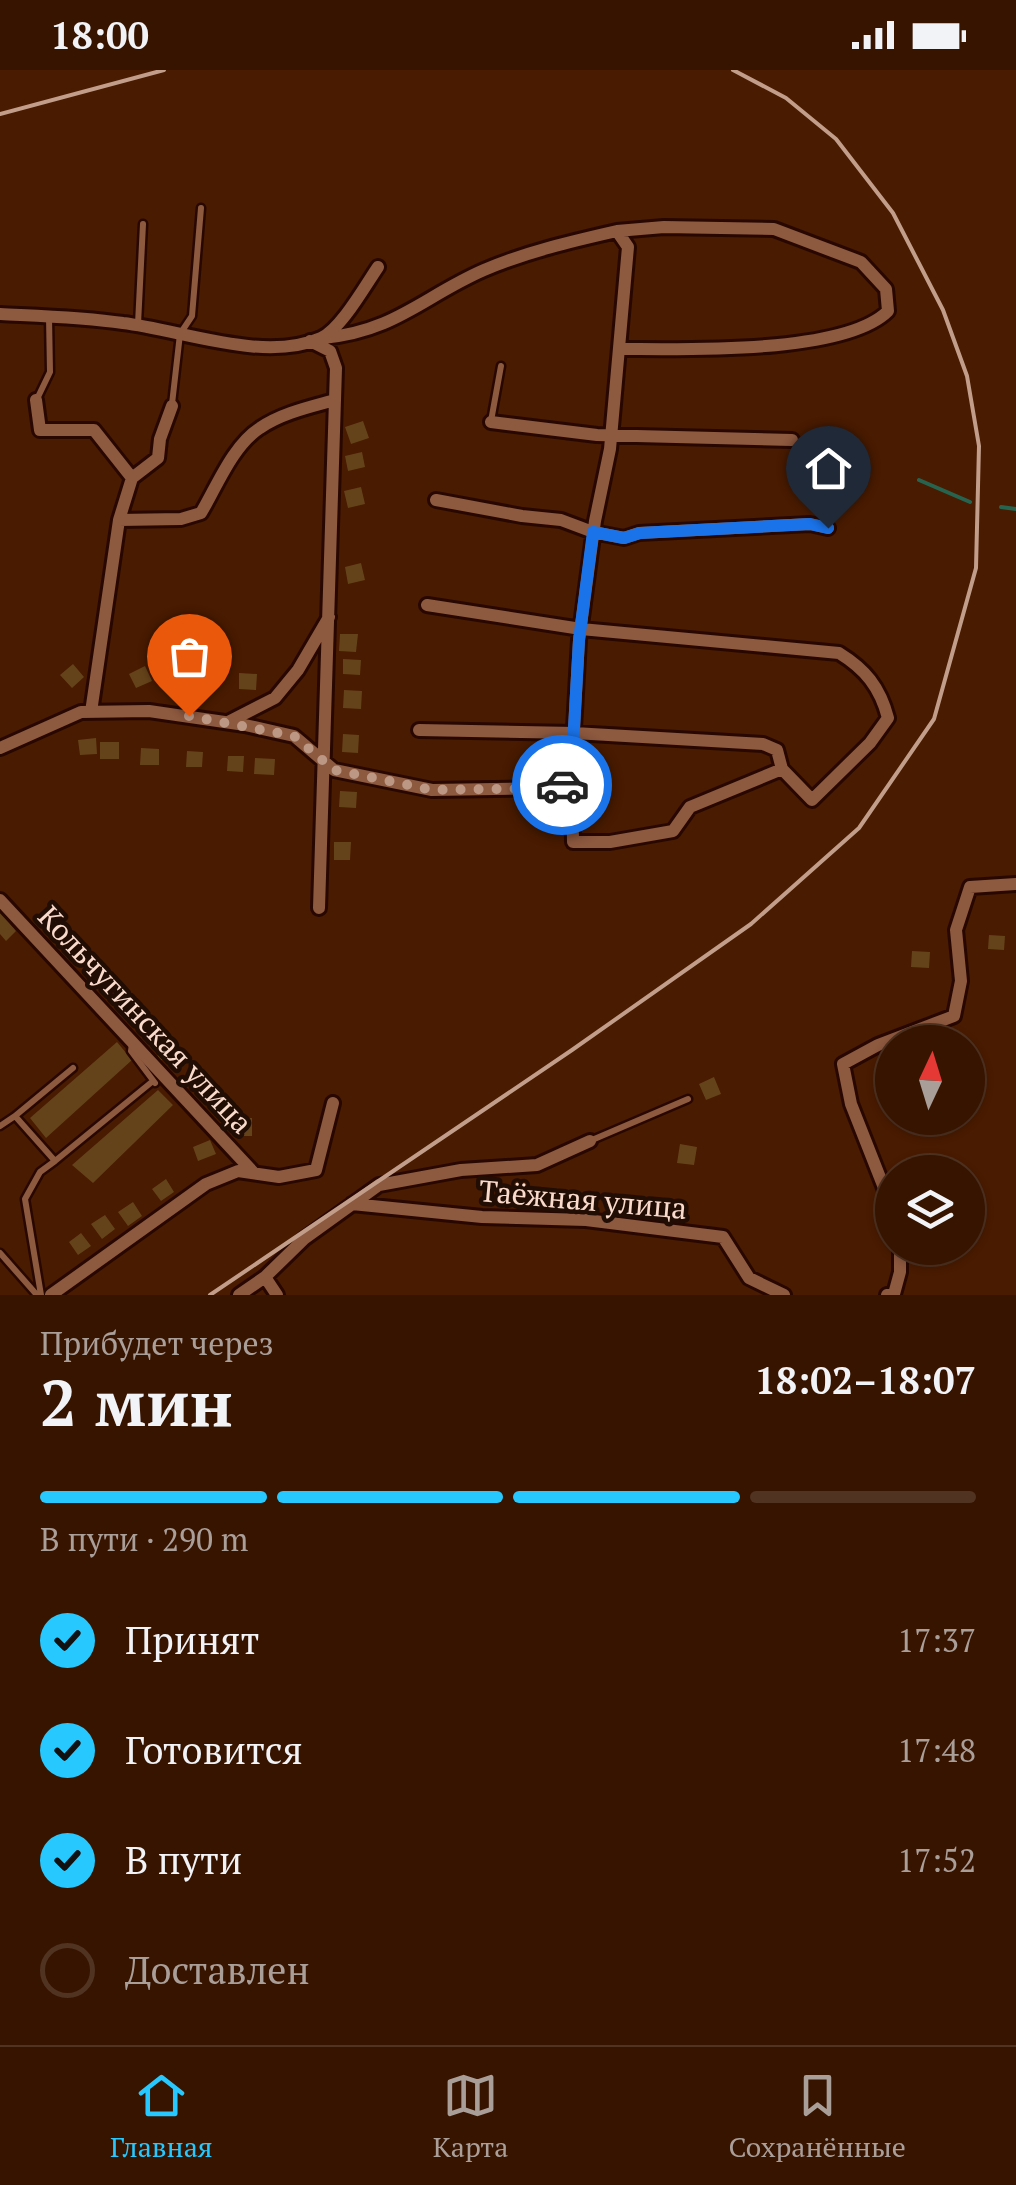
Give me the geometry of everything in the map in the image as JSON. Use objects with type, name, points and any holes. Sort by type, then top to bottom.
[{"type":"street","points":[[0,314],[138,325],[243,345],[281,347],[390,323],[483,270],[564,244],[617,231],[664,227],[774,229],[860,262],[886,289],[888,311],[877,322],[815,340],[720,350],[619,349]]},
{"type":"street","points":[[617,231],[628,247],[611,434],[581,629],[572,764],[573,842],[610,842],[673,831],[690,807],[782,769]]},
{"type":"street","points":[[317,339],[342,318],[378,267]]},
{"type":"street","points":[[317,339],[330,350],[336,368],[319,908]]},
{"type":"street","points":[[36,400],[40,430],[94,430],[132,478]]},
{"type":"street","points":[[120,520],[181,518],[201,513],[223,473],[258,429],[299,410],[335,400]]},
{"type":"street","points":[[91,712],[120,520],[132,478],[158,458],[160,439],[172,406]]},
{"type":"street","points":[[490,422],[611,434],[792,440]]},
{"type":"street","points":[[436,500],[562,520],[624,538],[640,533],[810,524],[828,528]]},
{"type":"street","points":[[419,730],[574,733],[762,744],[777,750],[782,769],[812,800],[870,743],[888,718],[882,694],[860,666],[839,653],[581,629],[427,605]]},
{"type":"street","points":[[228,722],[275,698],[298,670],[330,615]]},
{"type":"street","points":[[0,748],[80,712],[149,711],[294,736],[334,770],[432,790],[560,788],[572,764]]},
{"type":"street","points":[[875,1164],[852,1104],[843,1064],[878,1045],[954,1016],[961,981],[956,930],[970,887],[1016,884]]},
{"type":"street","name":"Кольчугинская улица","points":[[0,900],[254,1174]]},
{"type":"street","points":[[50,1295],[206,1184],[238,1171],[279,1177],[316,1170],[333,1103]]},
{"type":"street","points":[[239,1295],[265,1277],[304,1240],[379,1185],[461,1170],[537,1165],[590,1141]]},
{"type":"street","name":"Таёжная улица","points":[[352,1204],[482,1217],[586,1220],[724,1237],[749,1278],[784,1295]]},
{"type":"street","points":[[887,1295],[894,1294],[900,1265]]},
{"type":"street","points":[[265,1277],[277,1295]]},
{"type":"lane","points":[[172,406],[180,334],[192,316],[201,208]]},
{"type":"lane","points":[[138,325],[143,224]]},
{"type":"lane","points":[[36,400],[50,372],[50,317]]},
{"type":"lane","points":[[490,422],[500,366]]},
{"type":"lane","points":[[40,1295],[25,1199],[40,1172],[154,1082],[130,1052],[132,1042]]},
{"type":"lane","points":[[0,1126],[73,1068]]},
{"type":"lane","points":[[590,1141],[688,1099]]},
{"type":"lane","points":[[15,1116],[55,1162]]},
{"type":"lane","points":[[0,1253],[40,1295]]},
{"type":"building","points":[[363,421],[369,438],[351,444],[345,427]]},
{"type":"building","points":[[362,452],[365,467],[348,471],[345,456]]},
{"type":"building","points":[[361,487],[365,504],[348,508],[344,491]]},
{"type":"building","points":[[361,563],[365,580],[348,584],[345,567]]},
{"type":"building","points":[[340,634],[358,634],[356,652],[339,651]]},
{"type":"building","points":[[343,659],[361,660],[360,675],[343,674]]},
{"type":"building","points":[[73,664],[84,677],[72,688],[60,675]]},
{"type":"building","points":[[145,666],[152,681],[136,688],[129,674]]},
{"type":"building","points":[[186,668],[191,682],[175,688],[170,674]]},
{"type":"building","points":[[239,673],[257,674],[256,690],[239,689]]},
{"type":"building","points":[[344,690],[362,691],[361,709],[343,708]]},
{"type":"building","points":[[343,734],[359,735],[358,753],[342,752]]},
{"type":"building","points":[[96,738],[97,754],[80,755],[78,740]]},
{"type":"building","points":[[100,742],[119,742],[119,759],[100,759]]},
{"type":"building","points":[[141,748],[159,749],[159,765],[140,765]]},
{"type":"building","points":[[187,751],[203,752],[202,767],[186,767]]},
{"type":"building","points":[[228,756],[244,756],[243,772],[227,771]]},
{"type":"building","points":[[255,758],[275,759],[274,775],[254,774]]},
{"type":"building","points":[[340,791],[357,792],[356,808],[339,807]]},
{"type":"building","points":[[334,842],[351,842],[350,860],[334,860]]},
{"type":"building","points":[[0,912],[16,931],[6,941],[0,934]]},
{"type":"building","points":[[989,935],[1005,936],[1004,950],[988,949]]},
{"type":"building","points":[[912,951],[930,952],[929,968],[911,967]]},
{"type":"building","points":[[168,1036],[175,1054],[160,1061],[152,1043]]},
{"type":"building","points":[[117,1042],[132,1060],[46,1138],[30,1118]]},
{"type":"building","points":[[714,1077],[721,1094],[706,1100],[699,1084]]},
{"type":"building","points":[[158,1090],[173,1105],[93,1183],[72,1165]]},
{"type":"building","points":[[235,1118],[252,1118],[252,1136],[235,1136]]},
{"type":"building","points":[[210,1140],[216,1154],[198,1161],[193,1147]]},
{"type":"building","points":[[680,1144],[697,1147],[694,1165],[677,1163]]},
{"type":"building","points":[[166,1179],[174,1192],[161,1201],[152,1189]]},
{"type":"building","points":[[133,1202],[142,1216],[128,1226],[118,1212]]},
{"type":"building","points":[[105,1215],[115,1229],[102,1239],[91,1224]]},
{"type":"building","points":[[81,1233],[91,1246],[78,1255],[69,1242]]},
{"type":"waterway","points":[[919,480],[970,502]]},
{"type":"waterway","points":[[1001,507],[1016,509]]},
{"type":"railway","points":[[0,114],[164,70]]},
{"type":"railway","points":[[210,1295],[751,924],[859,828],[934,719],[976,568],[979,446],[967,376],[943,310],[893,213],[836,139],[786,98],[733,70]]},
{"type":"way so far","points":[[189,716],[294,736],[334,770],[432,790],[562,785]]},
{"type":"route","points":[[562,785],[572,764],[579,640],[593,532],[624,538],[640,533],[810,524],[828,528]]}]
